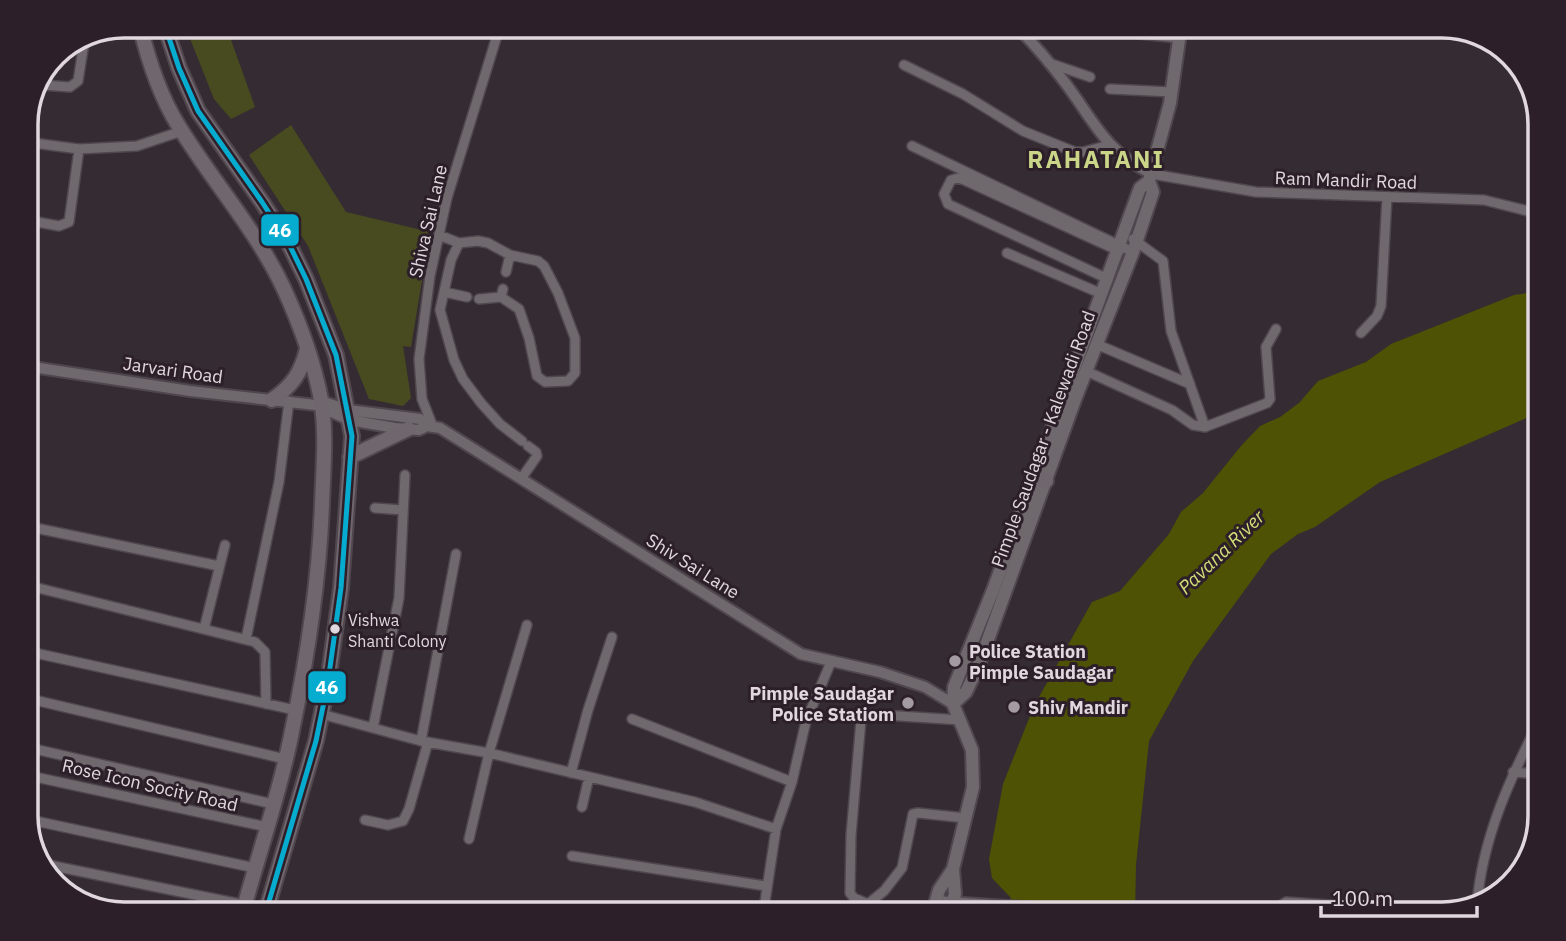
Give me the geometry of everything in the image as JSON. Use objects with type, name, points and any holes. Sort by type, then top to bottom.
[{"type":"main road","points":[[144,38],[156,77],[182,131],[266,254],[284,289],[307,349],[320,405],[324,469],[317,585],[304,677],[245,902]]},
{"type":"main road","points":[[169,38],[198,111],[288,242],[306,279],[336,355],[352,436],[341,588],[321,714],[316,741],[269,902]]},
{"type":"main road","name":"Pimple Saudagar - Kalewadi Road","points":[[1040,478],[1102,294],[1153,192],[1150,177],[1172,92],[1180,38]]},
{"type":"main road","name":"Pimple Saudagar - Kalewadi Road","points":[[953,704],[954,687],[1086,372],[1127,245]]},
{"type":"main road","points":[[272,400],[295,381],[303,369],[307,349]]},
{"type":"main road","points":[[350,457],[408,429]]},
{"type":"main road","points":[[953,704],[972,750],[974,768],[966,818],[953,869],[955,894],[953,902]]},
{"type":"main road","points":[[936,901],[939,890],[953,869]]},
{"type":"street","name":"Shiva Sai Lane","points":[[430,427],[422,399],[419,359],[430,276],[447,198],[496,38]]},
{"type":"street","points":[[1027,38],[1049,63],[1109,145],[1150,177]]},
{"type":"street","points":[[48,85],[75,85],[83,50]]},
{"type":"street","points":[[1049,63],[1090,77]]},
{"type":"street","points":[[905,65],[963,94],[1023,131],[1074,152],[1109,145]]},
{"type":"street","points":[[1110,89],[1172,92]]},
{"type":"street","points":[[39,144],[79,149],[137,146],[182,131]]},
{"type":"street","points":[[912,146],[1163,261],[1171,331],[1205,427]]},
{"type":"street","points":[[39,222],[58,226],[69,222],[79,149]]},
{"type":"street","name":"Ram Mandir Road","points":[[1150,177],[1256,192],[1485,200],[1527,211]]},
{"type":"street","points":[[1108,279],[948,204],[944,194],[951,180],[964,180],[1127,245]]},
{"type":"street","points":[[1361,332],[1377,316],[1381,306],[1387,197]]},
{"type":"street","points":[[439,235],[459,243],[488,243],[510,255],[538,261],[544,266],[575,338],[577,363],[573,378],[562,382],[545,382],[539,378],[519,309],[502,293],[480,299]]},
{"type":"street","points":[[459,243],[451,260],[440,310],[454,360],[463,379],[487,410],[537,453],[521,479]]},
{"type":"street","points":[[1007,253],[1102,294]]},
{"type":"street","points":[[506,272],[510,255]]},
{"type":"street","points":[[443,292],[467,297]]},
{"type":"street","points":[[1086,372],[1172,410],[1193,425],[1205,427],[1267,403],[1270,399],[1266,347],[1276,329]]},
{"type":"street","points":[[1096,344],[1190,384]]},
{"type":"street","name":"Jarvari Road","points":[[39,368],[190,391],[320,405],[349,415]]},
{"type":"street","points":[[246,639],[279,482],[289,401]]},
{"type":"street","name":"Shiv Sai Lane","points":[[349,415],[420,419],[430,427],[444,430],[801,654],[880,671],[925,687],[953,704]]},
{"type":"street","points":[[349,415],[408,429],[430,427]]},
{"type":"street","points":[[373,728],[399,598],[405,475]]},
{"type":"street","points":[[375,508],[403,510]]},
{"type":"street","points":[[39,529],[219,566]]},
{"type":"street","points":[[204,629],[225,545]]},
{"type":"street","points":[[365,820],[388,825],[403,821],[409,809],[425,741],[456,554]]},
{"type":"street","points":[[39,588],[260,644],[265,652],[266,704]]},
{"type":"street","points":[[469,839],[489,753],[527,625]]},
{"type":"street","points":[[571,773],[588,709],[612,637]]},
{"type":"street","points":[[39,654],[295,710]]},
{"type":"street","points":[[764,902],[776,829],[792,782],[806,721],[831,662]]},
{"type":"street","points":[[39,701],[285,758]]},
{"type":"street","points":[[863,902],[850,893],[851,835],[863,715],[868,713],[961,720]]},
{"type":"street","points":[[321,714],[425,741],[489,753],[695,802],[776,829]]},
{"type":"street","points":[[632,719],[792,782]]},
{"type":"street","points":[[1478,894],[1479,875],[1513,772],[1528,743]]},
{"type":"street","points":[[39,750],[273,804]]},
{"type":"street","points":[[1513,772],[1528,773]]},
{"type":"street","points":[[582,807],[589,777]]},
{"type":"street","name":"Rose Icon Socity Road","points":[[39,778],[267,827]]},
{"type":"street","points":[[870,902],[884,891],[902,868],[913,814],[966,818]]},
{"type":"street","points":[[39,822],[255,868]]},
{"type":"street","points":[[572,856],[766,886]]},
{"type":"street","points":[[55,867],[208,902]]},
{"type":"green space","points":[[190,38],[230,38],[255,107],[231,119],[214,99]]},
{"type":"green space","points":[[291,125],[346,212],[430,232],[411,347],[403,346],[411,398],[403,406],[369,399],[308,246],[249,155]]},
{"type":"water","name":"Pavana River","points":[[1527,293],[1527,418],[1380,482],[1315,527],[1298,534],[1271,554],[1193,661],[1149,741],[1136,865],[1135,902],[1009,902],[1011,898],[992,878],[989,859],[1003,784],[1034,706],[1092,602],[1120,591],[1169,534],[1181,512],[1203,493],[1241,446],[1260,426],[1280,417],[1299,403],[1318,381],[1366,362],[1391,344],[1514,295]]},
{"type":"transit line","name":"46","points":[[169,38],[198,111],[288,242],[306,279],[336,355],[352,436],[341,588],[328,682],[316,741],[269,902]]},
{"type":"place","name":"Vishwa Shanti Colony","points":[[335,629]]},
{"type":"place","name":"Police Station Pimple Saudagar","points":[[955,661]]},
{"type":"place","name":"Pimple Saudagar Police Statiom","points":[[908,703]]},
{"type":"place","name":"Shiv Mandir","points":[[1014,707]]},
{"type":"district","name":"RAHATANI","points":[[1096,159]]}]
